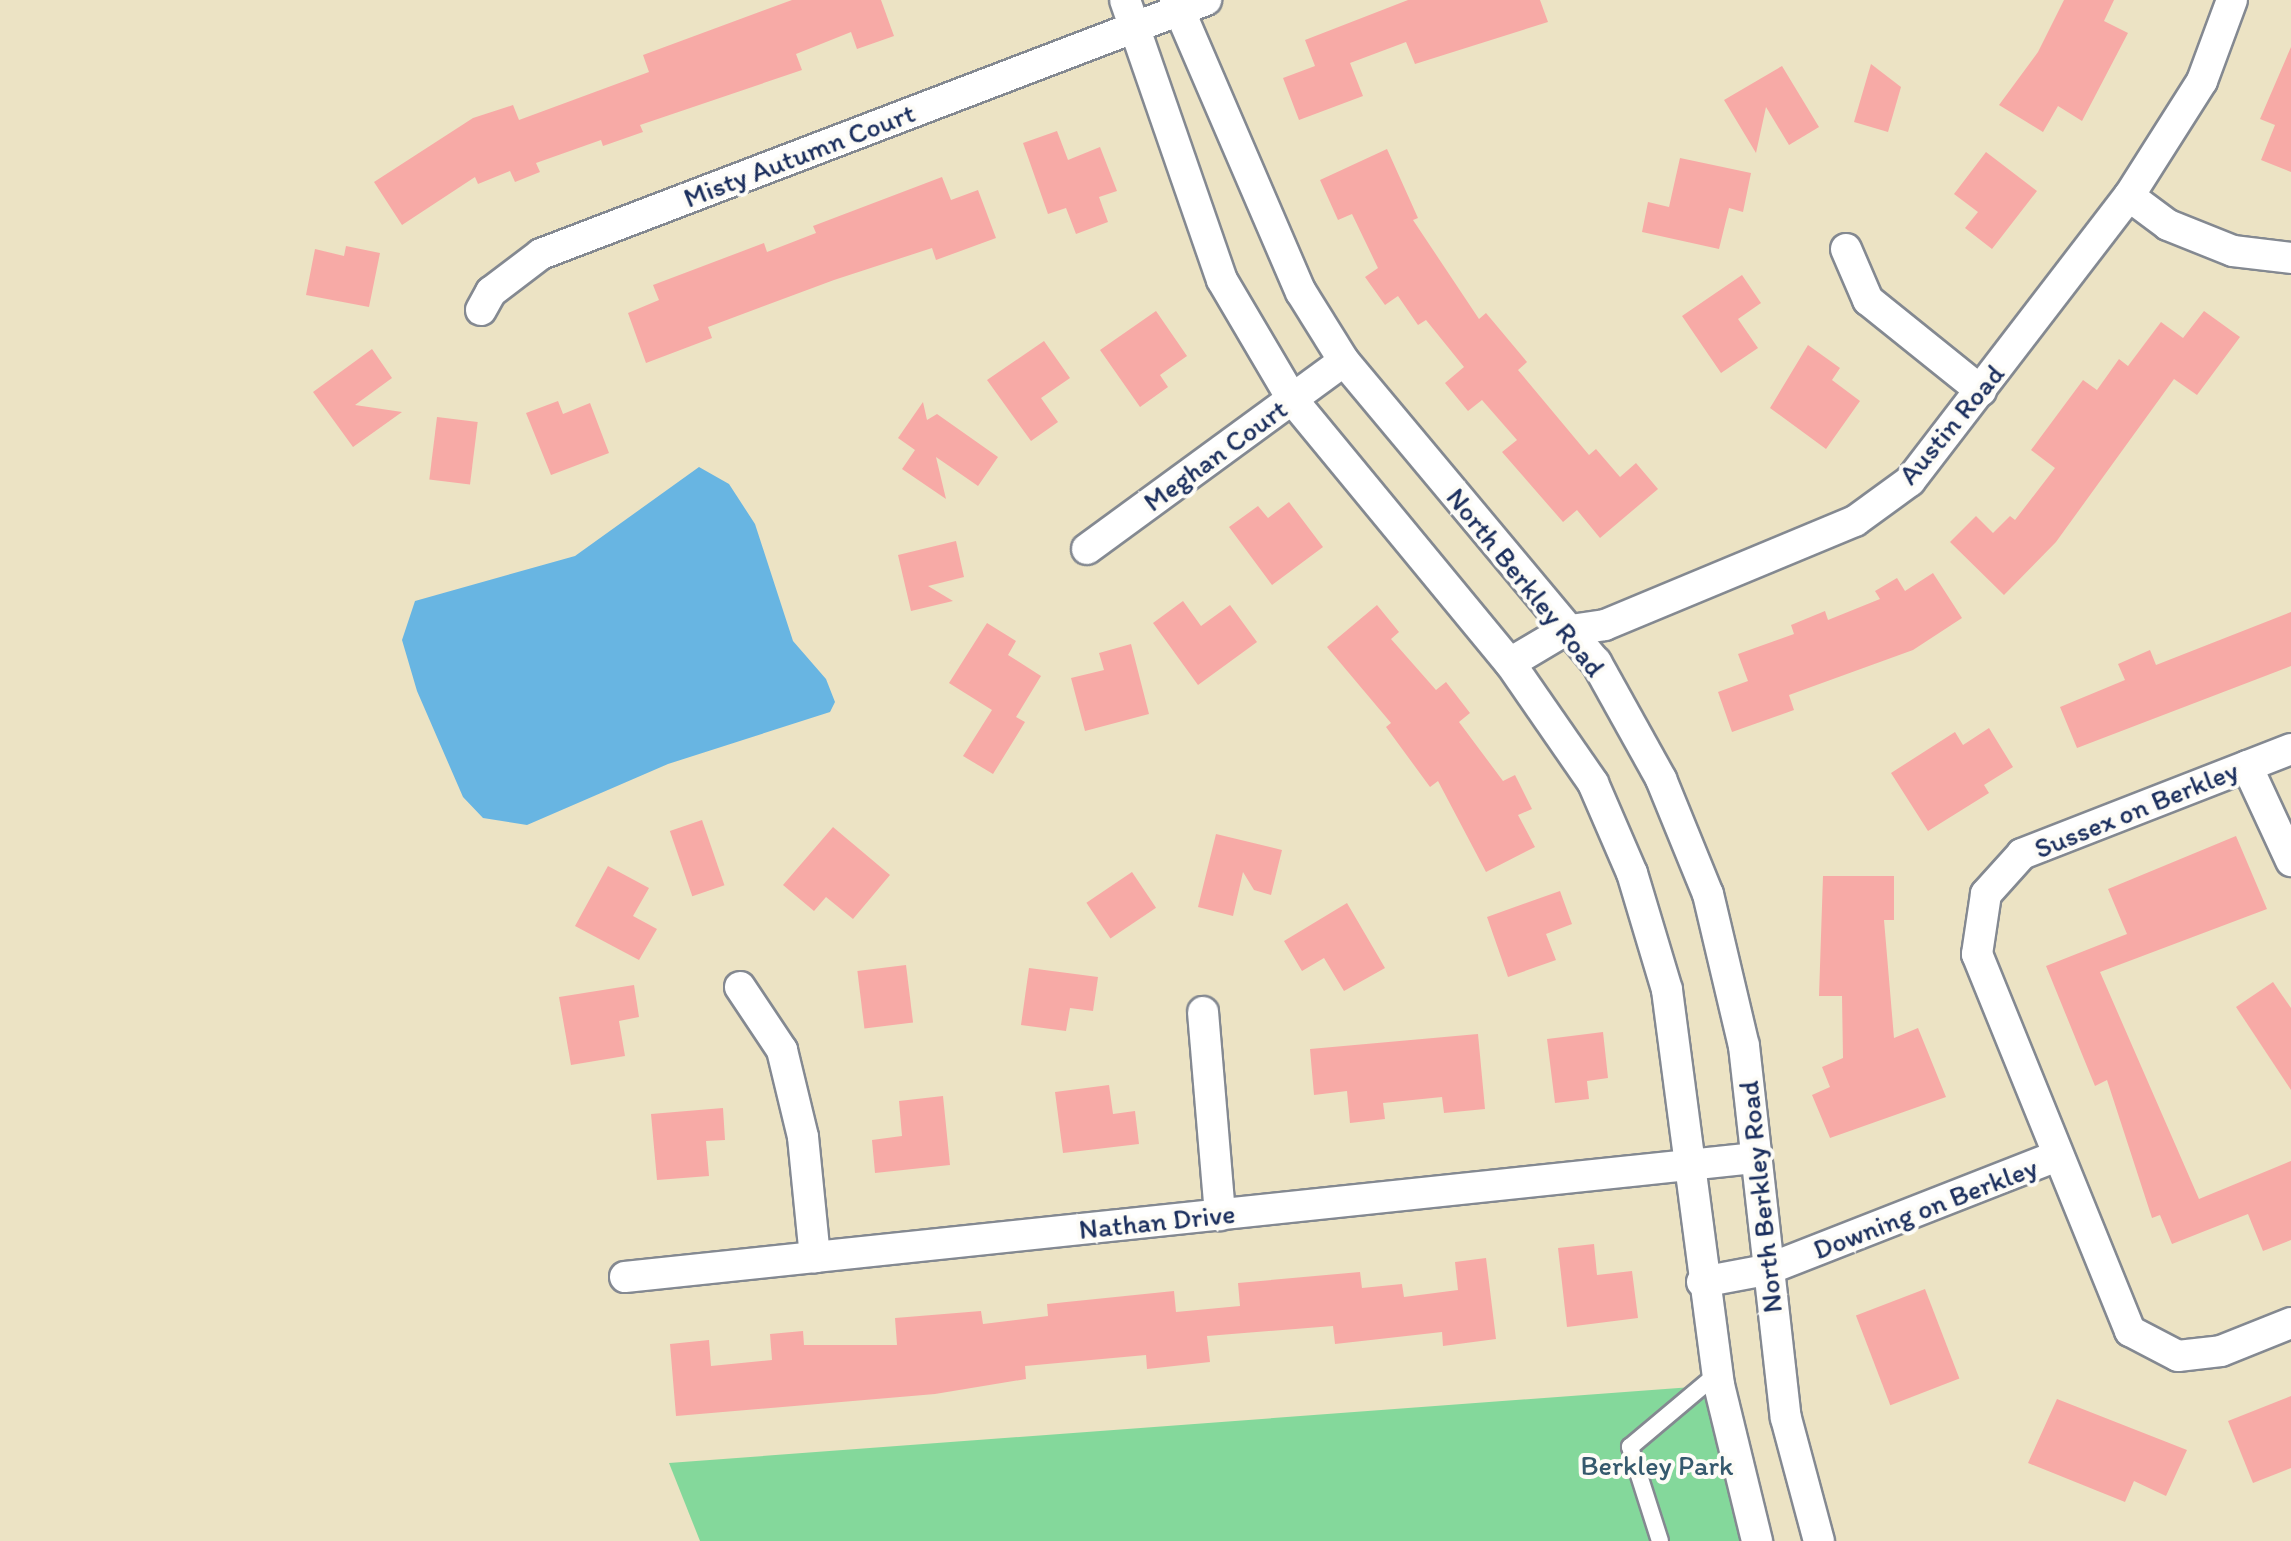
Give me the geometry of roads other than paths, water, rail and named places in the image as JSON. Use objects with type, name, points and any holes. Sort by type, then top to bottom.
[{"type":"street","name":"Austin Road","points":[[1510,663],[1570,630],[1605,625],[1855,521],[1910,481],[2129,196],[2202,81],[2232,0]]},
{"type":"street","name":"Misty Autumn Court","points":[[481,310],[491,292],[541,254],[1130,13],[1186,3]]},
{"type":"street","name":"North Berkley Road","points":[[1186,3],[1301,292],[1344,361],[1596,662],[1661,779],[1708,894],[1744,1046],[1766,1270],[1786,1418],[1819,1541]]},
{"type":"street","points":[[1130,13],[1222,280],[1292,399],[1510,663],[1593,783],[1632,873],[1667,990],[1702,1282],[1717,1374],[1757,1541]]},
{"type":"street","points":[[2129,196],[2168,225],[2233,251],[2291,258]]},
{"type":"street","points":[[1846,249],[1868,300],[1981,391]]},
{"type":"street","name":"Meghan Court","points":[[1087,549],[1344,361]]},
{"type":"street","name":"Sussex on Berkley","points":[[2291,749],[2053,838],[2022,854],[1986,894],[1980,967],[2054,1157],[2130,1331],[2154,1349],[2178,1356],[2221,1351],[2291,1323]]},
{"type":"street","points":[[2247,766],[2291,861]]},
{"type":"street","points":[[740,987],[782,1050],[803,1137],[815,1257]]},
{"type":"street","points":[[1203,1012],[1220,1215]]},
{"type":"street","name":"Downing on Berkley","points":[[1702,1282],[1766,1270],[2054,1157]]},
{"type":"street","name":"Nathan Drive","points":[[625,1277],[1756,1158]]},
{"type":"lane","points":[[1660,1541],[1630,1447],[1717,1374]]},
{"type":"water","points":[[699,467],[729,484],[755,524],[793,641],[826,679],[835,702],[830,712],[668,764],[527,825],[483,818],[463,797],[417,691],[402,640],[415,601],[575,556]]},
{"type":"park label","name":"Berkley Park","points":[[1657,1465]]}]
